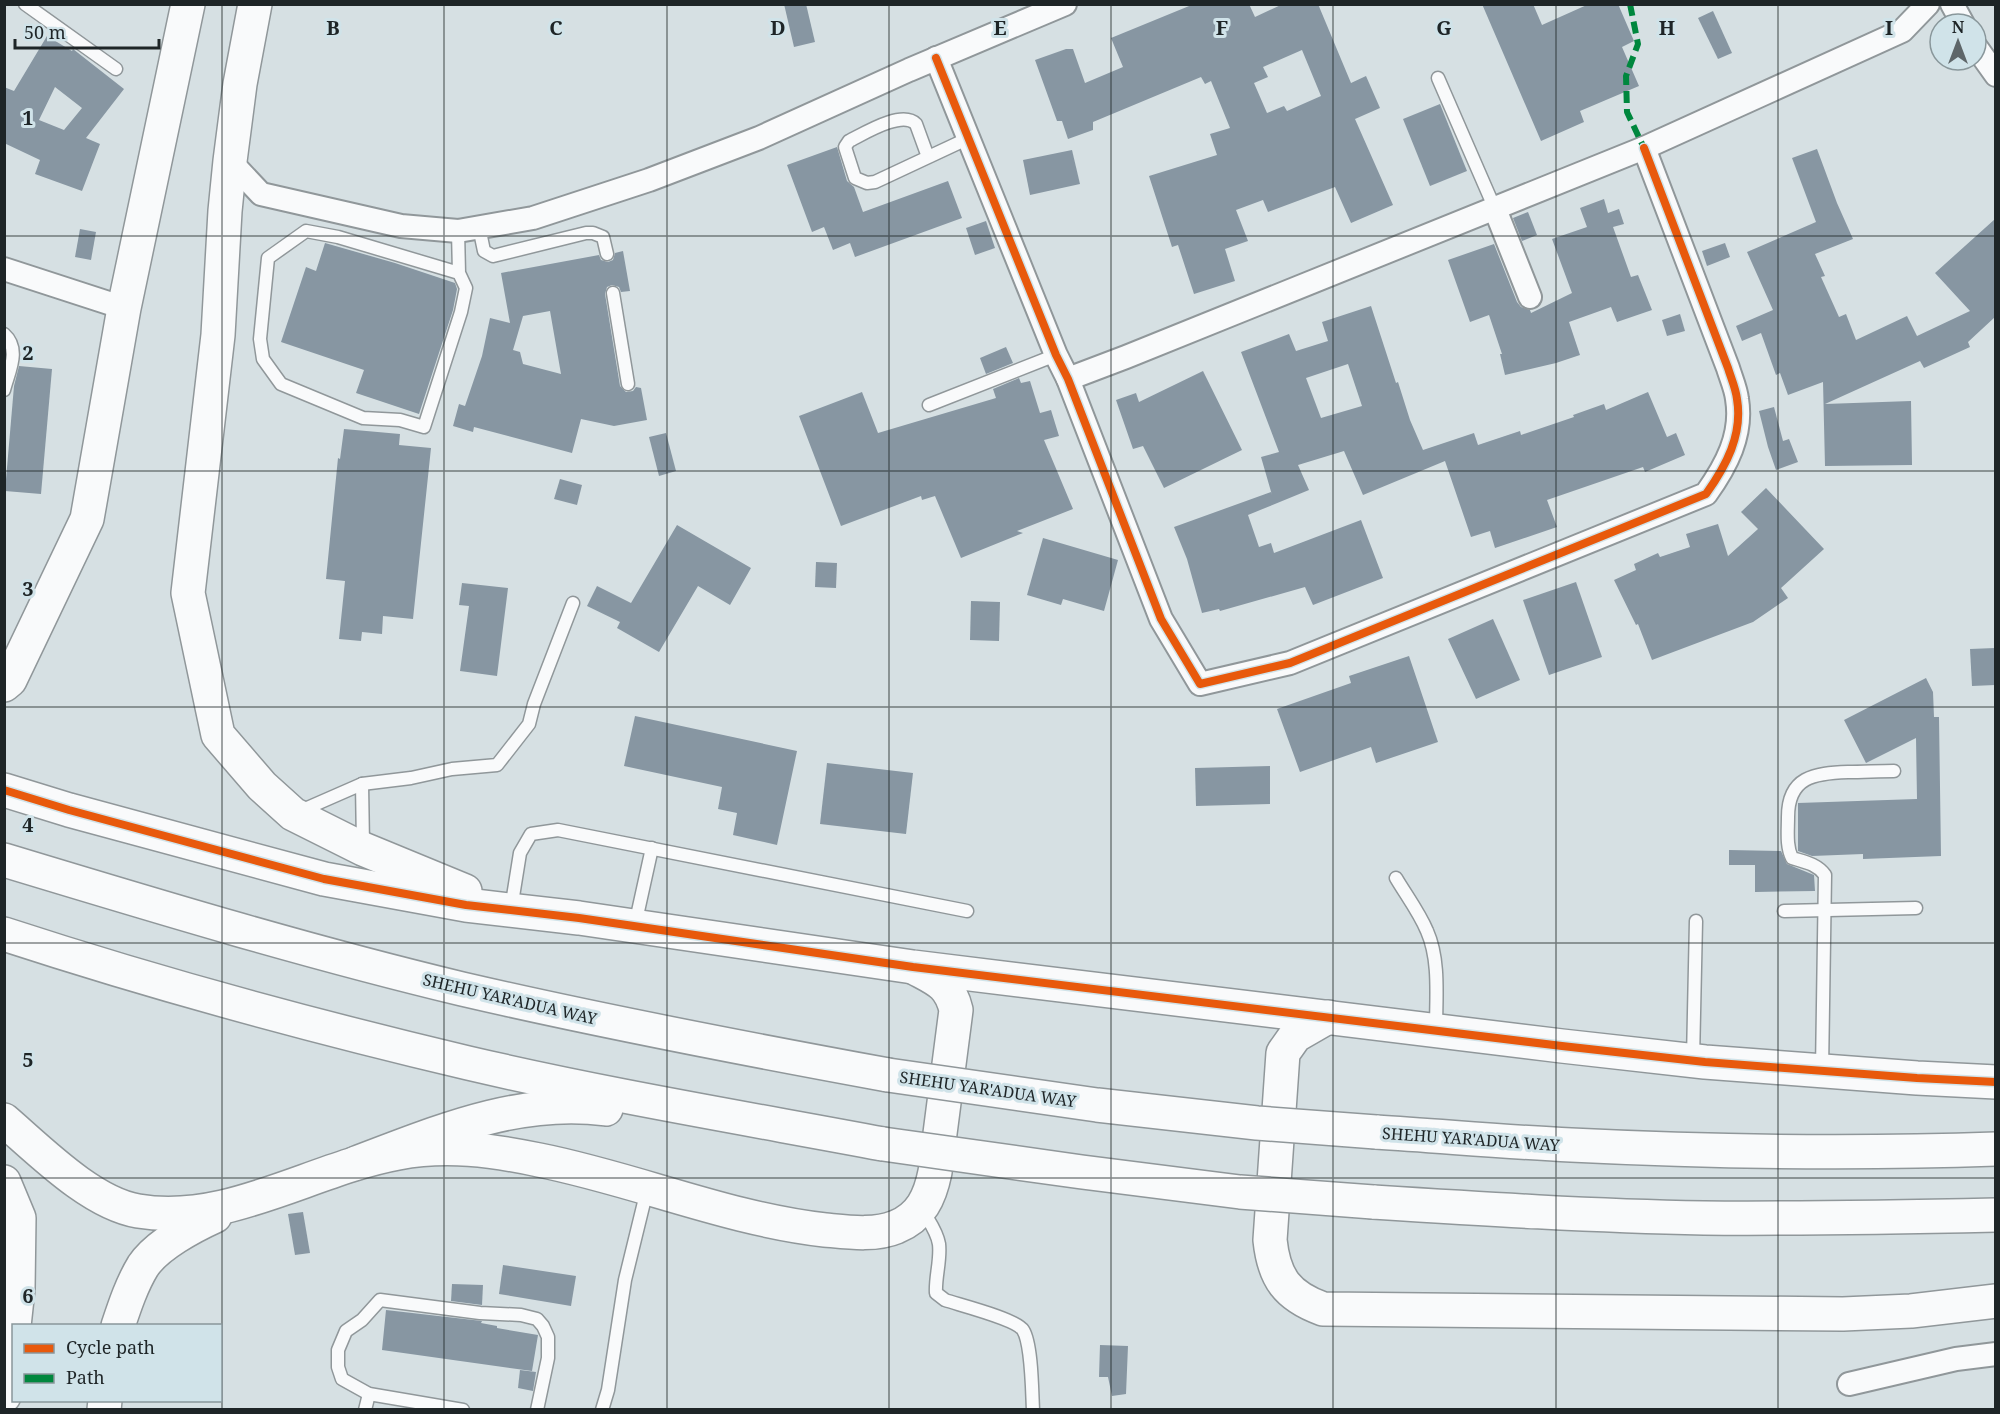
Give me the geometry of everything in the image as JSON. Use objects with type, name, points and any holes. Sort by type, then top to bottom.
[{"type":"main road","points":[[4,685],[10,680],[87,519],[124,308],[189,4]]},
{"type":"main road","points":[[255,4],[240,84],[230,161],[218,335],[188,593],[218,735],[262,786],[292,814],[358,847],[511,909]]},
{"type":"main road","points":[[4,790],[69,810],[340,882],[466,905],[634,926],[913,967],[1693,1061],[1995,1082]]},
{"type":"main road","points":[[340,882],[358,847]]},
{"type":"main road","name":"SHEHU YAR'ADUA WAY","points":[[4,860],[252,934],[460,988],[606,1022],[888,1075],[1097,1105],[1212,1118],[1376,1132],[1571,1145],[1728,1150],[1995,1149]]},
{"type":"main road","points":[[4,934],[140,977],[469,1063],[627,1097],[883,1144],[1240,1192],[1373,1202],[1554,1213],[1706,1218],[1995,1215]]},
{"type":"main road","points":[[356,1163],[395,1153],[429,1148],[470,1149],[558,1164],[768,1221],[852,1233],[894,1228],[922,1208],[930,1194],[935,1172],[956,1010],[953,996],[946,986],[913,967]]},
{"type":"main road","points":[[1328,1017],[1295,1036],[1283,1053],[1270,1240],[1272,1259],[1277,1274],[1295,1295],[1309,1304],[1323,1309],[1843,1314],[1911,1311],[1995,1301]]},
{"type":"main road","points":[[4,1120],[71,1177],[121,1207],[173,1215],[201,1212],[252,1198],[473,1122],[512,1112],[548,1107],[581,1106],[694,1119],[772,1123]]},
{"type":"main road","points":[[4,1182],[19,1218],[18,1289],[14,1324]]},
{"type":"main road","points":[[119,1324],[144,1264],[159,1249],[198,1224],[252,1198]]},
{"type":"main road","points":[[4,1396],[12,1347]]},
{"type":"street","points":[[230,161],[261,194],[400,226],[469,229],[532,218],[649,180],[759,138],[936,58],[1065,4]]},
{"type":"street","points":[[1068,379],[1644,148],[1902,31],[1928,4]]},
{"type":"street","points":[[936,58],[1056,355],[1068,379],[1161,619],[1200,684],[1290,663],[1706,494],[1726,465],[1737,432],[1737,399],[1728,368],[1644,148]]},
{"type":"street","points":[[225,211],[261,194]]},
{"type":"street","points":[[1495,209],[1530,297]]},
{"type":"street","points":[[4,269],[124,308]]},
{"type":"street","points":[[1849,1384],[1956,1359],[1995,1354]]},
{"type":"lane","points":[[25,4],[116,69]]},
{"type":"lane","points":[[1438,78],[1495,209]]},
{"type":"lane","points":[[928,157],[916,124],[906,119],[897,119],[859,136],[849,141],[845,147],[855,178],[867,183],[875,182],[969,138]]},
{"type":"lane","points":[[469,229],[486,254],[493,256],[586,233],[603,237],[607,254]]},
{"type":"lane","points":[[459,273],[338,237],[306,231],[268,258],[260,339],[263,359],[281,384],[363,418],[400,420],[424,427],[461,312],[466,288],[459,273],[469,229]]},
{"type":"lane","points":[[613,293],[628,384]]},
{"type":"lane","points":[[4,334],[14,350],[4,390]]},
{"type":"lane","points":[[929,405],[1056,355]]},
{"type":"lane","points":[[292,814],[362,784],[411,778],[452,769],[497,765],[529,724],[534,704],[573,603]]},
{"type":"lane","points":[[1822,1071],[1825,875],[1821,869],[1792,858],[1788,850],[1788,802],[1798,784],[1822,773],[1894,771]]},
{"type":"lane","points":[[358,847],[362,784]]},
{"type":"lane","points":[[511,909],[520,853],[531,834],[558,830],[967,911]]},
{"type":"lane","points":[[634,926],[652,848]]},
{"type":"lane","points":[[1396,878],[1427,930],[1432,944],[1435,961],[1436,1030]]},
{"type":"lane","points":[[1784,911],[1916,908]]},
{"type":"lane","points":[[1693,1061],[1696,921]]},
{"type":"lane","points":[[602,1410],[608,1390],[625,1280],[647,1189]]},
{"type":"lane","points":[[922,1208],[936,1233],[939,1245],[936,1293],[945,1300],[1012,1322],[1023,1329],[1028,1346],[1034,1410]]},
{"type":"lane","points":[[459,1409],[399,1404],[369,1394],[342,1378],[338,1367],[338,1350],[346,1331],[362,1320],[380,1300],[480,1313],[521,1315],[537,1319],[548,1337],[548,1358],[537,1410]]},
{"type":"lane","points":[[365,1410],[369,1394]]},
{"type":"building","points":[[784,4],[806,4],[815,42],[794,47]]},
{"type":"building","points":[[1194,4],[1249,4],[1255,17],[1283,4],[1318,4],[1351,83],[1366,76],[1380,108],[1355,119],[1393,205],[1351,223],[1335,187],[1268,212],[1263,200],[1236,210],[1248,241],[1225,249],[1235,281],[1194,294],[1178,245],[1172,247],[1149,176],[1217,155],[1210,134],[1230,128],[1211,81],[1205,84],[1201,77],[1093,122],[1093,130],[1068,139],[1062,121],[1057,121],[1035,60],[1066,49],[1073,49],[1085,83],[1123,67],[1111,38]],"holes":[[[1302,50],[1321,96],[1287,111],[1284,106],[1267,113],[1254,83],[1268,77],[1263,67]]]},
{"type":"building","points":[[1482,4],[1533,4],[1542,25],[1589,4],[1618,4],[1634,41],[1622,47],[1639,86],[1580,111],[1584,122],[1541,141]]},
{"type":"building","points":[[1713,11],[1732,53],[1718,59],[1698,18]]},
{"type":"building","points":[[47,36],[72,51],[73,49],[124,89],[86,138],[100,144],[82,191],[35,174],[40,160],[4,143],[4,87],[14,91]],"holes":[[[55,87],[82,108],[64,130],[39,120]]]},
{"type":"building","points":[[1440,104],[1467,171],[1430,186],[1403,119]]},
{"type":"building","points":[[837,147],[847,181],[854,187],[863,212],[948,181],[962,218],[855,257],[850,243],[833,250],[824,227],[812,232],[787,165]]},
{"type":"building","points":[[1817,149],[1853,239],[1815,254],[1825,276],[1821,277],[1839,317],[1846,314],[1856,340],[1907,316],[1917,336],[1970,311],[1935,273],[1995,219],[1995,317],[1968,342],[1970,347],[1924,368],[1920,361],[1825,404],[1911,401],[1912,465],[1825,466],[1823,382],[1788,395],[1780,373],[1776,375],[1761,333],[1742,341],[1736,326],[1773,310],[1747,252],[1816,222],[1792,158]]},
{"type":"building","points":[[1072,150],[1080,184],[1030,195],[1023,160]]},
{"type":"building","points":[[1604,199],[1608,213],[1619,209],[1624,224],[1613,227],[1631,277],[1638,275],[1652,310],[1617,322],[1611,307],[1569,322],[1580,355],[1505,375],[1500,354],[1502,354],[1489,315],[1470,322],[1448,260],[1494,244],[1517,302],[1531,313],[1572,293],[1552,239],[1587,227],[1580,208]]},
{"type":"building","points":[[1528,212],[1537,235],[1522,241],[1513,218]]},
{"type":"building","points":[[986,221],[995,248],[975,255],[966,228]]},
{"type":"building","points":[[80,229],[96,232],[91,260],[75,257]]},
{"type":"building","points":[[325,243],[455,283],[457,289],[453,310],[419,414],[356,393],[364,370],[281,342],[306,267],[316,271]]},
{"type":"building","points":[[1725,243],[1730,257],[1707,266],[1702,251]]},
{"type":"building","points":[[623,251],[630,291],[621,292],[619,287],[612,285],[607,287],[605,294],[620,386],[626,392],[633,391],[636,387],[641,388],[647,420],[614,426],[581,419],[572,453],[474,427],[473,432],[453,426],[459,404],[465,406],[482,356],[490,318],[510,323],[501,273],[599,255],[601,260],[608,262],[613,260],[615,253]],"holes":[[[550,311],[561,374],[523,364],[520,352],[513,350],[523,316]]]},
{"type":"building","points":[[1371,306],[1396,383],[1398,382],[1410,420],[1423,450],[1474,433],[1478,445],[1520,431],[1521,435],[1604,404],[1606,410],[1648,392],[1667,437],[1676,433],[1685,455],[1645,472],[1643,467],[1547,500],[1557,527],[1495,548],[1490,531],[1471,537],[1445,461],[1363,495],[1344,451],[1298,465],[1309,490],[1248,515],[1259,547],[1271,543],[1274,553],[1361,520],[1383,578],[1313,605],[1305,587],[1220,611],[1219,609],[1202,613],[1187,559],[1174,527],[1271,492],[1272,495],[1261,457],[1279,452],[1241,352],[1289,334],[1296,351],[1328,341],[1322,322]],"holes":[[[1348,364],[1362,406],[1321,418],[1306,378]]]},
{"type":"building","points":[[1680,314],[1685,331],[1667,336],[1662,320]]},
{"type":"building","points":[[1006,347],[1013,363],[986,374],[980,358]]},
{"type":"building","points":[[19,366],[52,369],[41,494],[5,491],[14,386]]},
{"type":"building","points":[[1203,371],[1242,450],[1164,488],[1143,446],[1133,449],[1116,400],[1136,393],[1139,402]]},
{"type":"building","points":[[1019,378],[1021,383],[1030,381],[1040,413],[1051,410],[1059,436],[1044,440],[1073,509],[1017,531],[1023,533],[961,558],[935,496],[922,500],[921,496],[841,526],[799,416],[862,392],[878,433],[996,398],[993,389]]},
{"type":"building","points":[[1774,407],[1783,441],[1789,439],[1798,462],[1776,470],[1759,411]]},
{"type":"building","points":[[344,429],[400,434],[399,445],[431,448],[413,619],[383,616],[382,634],[362,632],[361,641],[339,639],[345,581],[326,579],[338,458],[340,459]]},
{"type":"building","points":[[666,433],[676,471],[659,476],[649,437]]},
{"type":"building","points":[[560,479],[582,485],[577,505],[554,499]]},
{"type":"building","points":[[1766,488],[1824,549],[1781,588],[1788,598],[1753,622],[1652,660],[1638,624],[1636,625],[1614,580],[1636,570],[1634,564],[1658,553],[1660,557],[1690,547],[1686,534],[1718,524],[1728,556],[1758,529],[1741,512]]},
{"type":"building","points":[[677,525],[751,568],[730,605],[698,586],[659,652],[617,628],[620,622],[587,606],[597,586],[631,603]]},
{"type":"building","points":[[1043,538],[1118,560],[1104,611],[1063,599],[1061,605],[1027,595]]},
{"type":"building","points":[[816,562],[837,563],[836,588],[815,587]]},
{"type":"building","points":[[1576,582],[1602,657],[1549,675],[1523,600]]},
{"type":"building","points":[[462,583],[508,588],[497,676],[460,671],[469,606],[459,605]]},
{"type":"building","points":[[971,601],[1000,602],[999,641],[970,640]]},
{"type":"building","points":[[1493,619],[1520,680],[1476,699],[1448,639]]},
{"type":"building","points":[[1995,648],[1995,685],[1972,686],[1970,649]]},
{"type":"building","points":[[1409,656],[1438,742],[1376,763],[1371,747],[1300,772],[1277,709],[1351,683],[1349,676]]},
{"type":"building","points":[[1926,678],[1933,692],[1934,717],[1939,717],[1941,856],[1863,859],[1863,854],[1812,856],[1798,851],[1798,803],[1917,799],[1916,738],[1866,763],[1844,720]]},
{"type":"building","points":[[635,716],[797,751],[777,845],[733,835],[737,813],[718,809],[722,787],[624,766]]},
{"type":"building","points":[[827,763],[913,773],[906,834],[820,824]]},
{"type":"building","points":[[1270,766],[1270,804],[1196,806],[1195,768]]},
{"type":"building","points":[[1729,850],[1781,851],[1787,864],[1814,875],[1815,891],[1755,892],[1755,865],[1729,865]]},
{"type":"building","points":[[303,1212],[310,1253],[295,1255],[288,1214]]},
{"type":"building","points":[[503,1265],[576,1276],[571,1306],[499,1294]]},
{"type":"building","points":[[452,1284],[483,1285],[482,1305],[451,1301]]},
{"type":"building","points":[[386,1310],[482,1321],[481,1323],[497,1326],[497,1328],[538,1335],[532,1371],[382,1350]]},
{"type":"building","points":[[1100,1345],[1128,1346],[1126,1394],[1112,1396],[1108,1377],[1099,1377]]},
{"type":"building","points":[[520,1370],[536,1372],[533,1391],[518,1388]]},
{"type":"marked path","points":[[1630,4],[1638,44],[1626,76],[1627,112],[1644,148]]},
{"type":"cycle path","points":[[936,58],[1056,355],[1068,379],[1161,619],[1200,684],[1290,663],[1706,494],[1726,461],[1735,437],[1738,425],[1736,395],[1728,368],[1644,148]]},
{"type":"cycle path","points":[[4,790],[69,810],[324,879],[466,905],[579,918],[913,967],[1562,1046],[1705,1062],[1996,1082]]}]
